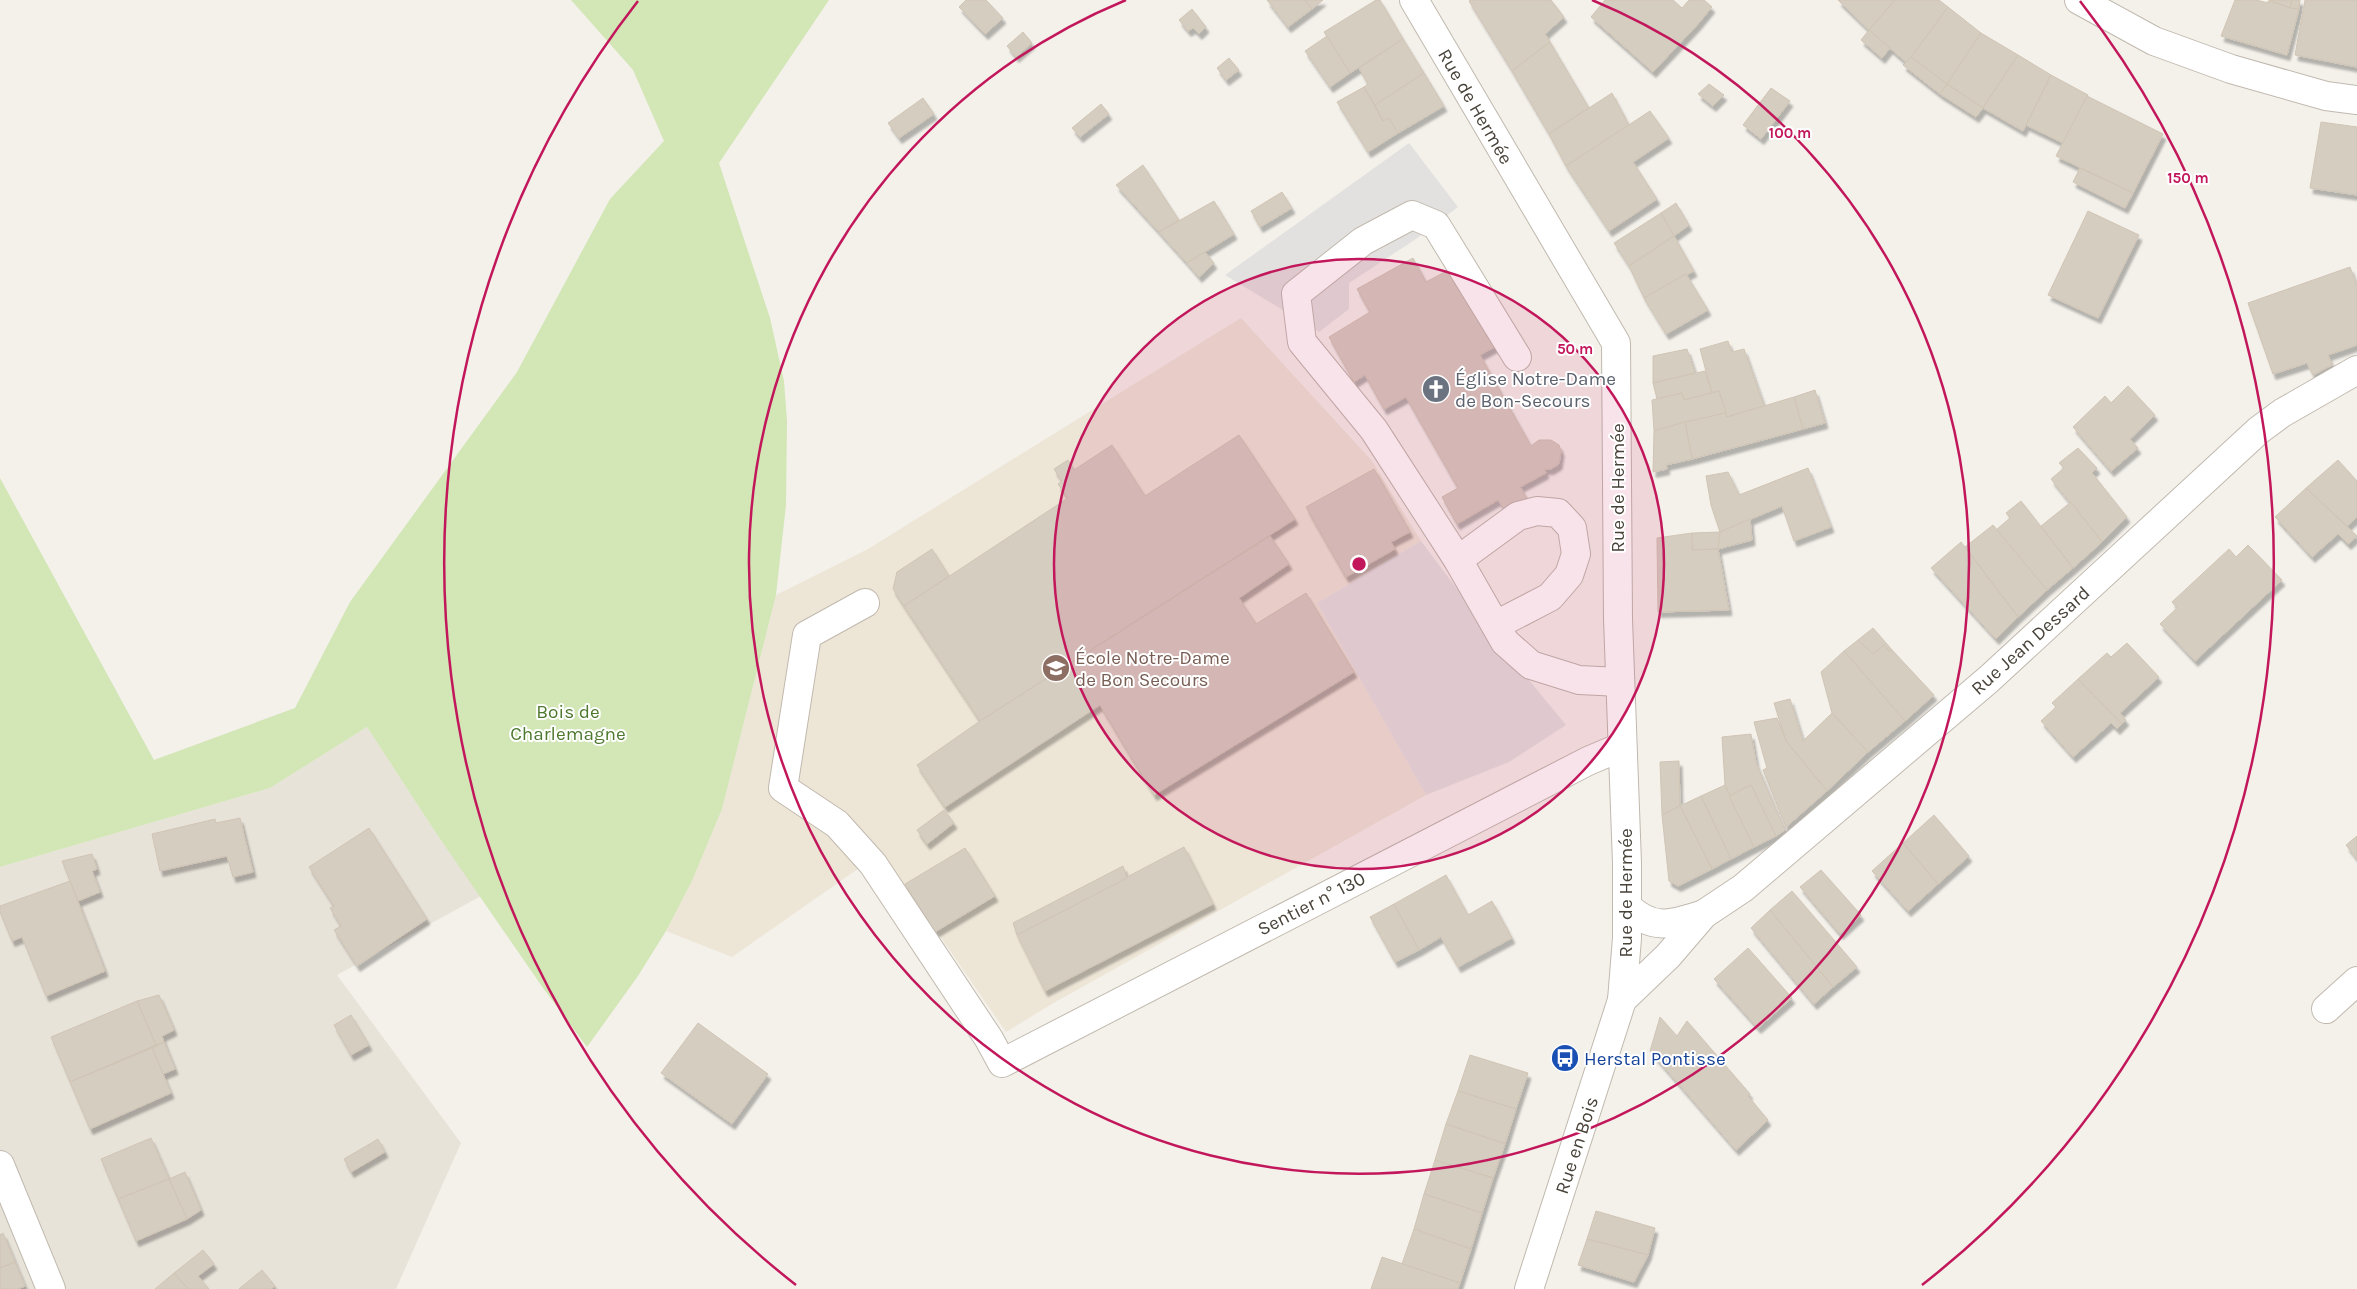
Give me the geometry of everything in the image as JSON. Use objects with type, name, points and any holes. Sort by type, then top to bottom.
[{"type":"street","name":"Rue de Hermée","points":[[1414,0],[1616,343],[1621,747],[1628,906],[1622,1000]]},
{"type":"street","points":[[2079,0],[2154,41],[2232,69],[2326,96],[2357,100]]},
{"type":"street","points":[[1517,357],[1436,225],[1412,215],[1363,241],[1296,294],[1302,342],[1374,430],[1458,560],[1505,642],[1531,665],[1579,680],[1620,682]]},
{"type":"street","name":"Rue Jean Dessard","points":[[1622,1000],[1668,956],[1704,914],[1743,888],[1989,679],[2259,430],[2282,413],[2357,370]]},
{"type":"street","points":[[1458,560],[1518,516],[1537,511],[1558,513],[1572,528],[1576,554],[1569,575],[1550,597],[1496,625]]},
{"type":"street","name":"Sentier n° 130","points":[[865,603],[807,635],[783,788],[837,824],[873,864],[984,1031],[1002,1063],[1588,761],[1621,747]]},
{"type":"street","name":"Rue Jean Dessard","points":[[1628,906],[1640,919],[1656,923],[1677,922],[1704,914]]},
{"type":"street","points":[[2326,1009],[2357,981]]},
{"type":"street","name":"Rue en Bois","points":[[1529,1289],[1622,1000]]},
{"type":"street","points":[[0,1165],[51,1289]]},
{"type":"shaded area","points":[[1409,143],[1458,207],[1416,239],[1349,283],[1349,309],[1319,332],[1225,275]]},
{"type":"shaded area","name":"École Notre-Dame de Bon Secours","points":[[1241,318],[1372,461],[1421,541],[1317,603],[1426,795],[1050,1005],[1006,1032],[882,852],[732,957],[666,931],[692,881],[722,809],[776,595],[868,549]]},
{"type":"shaded area","points":[[1421,541],[1487,629],[1566,725],[1509,762],[1426,795],[1317,603]]},
{"type":"shaded area","points":[[367,727],[434,830],[481,896],[337,975],[461,1143],[396,1289],[0,1289],[0,867],[270,788]]},
{"type":"green space","name":"Bois de Charlemagne","points":[[571,0],[829,0],[719,163],[770,318],[784,381],[787,421],[786,505],[776,595],[722,809],[692,881],[666,931],[638,976],[587,1047],[543,988],[434,830],[367,727],[270,788],[0,867],[0,478],[154,760],[295,708],[350,602],[517,372],[610,199],[664,141],[633,70]]},
{"type":"building","points":[[966,0],[986,0],[1003,18],[985,34],[959,7]]},
{"type":"building","points":[[1267,0],[1305,0],[1312,9],[1288,27]]},
{"type":"building","points":[[1305,0],[1323,0],[1312,9]]},
{"type":"building","points":[[1376,0],[1380,0],[1403,39],[1350,73],[1324,32]]},
{"type":"building","points":[[1551,0],[1564,17],[1545,34],[1550,42],[1512,71],[1469,1]]},
{"type":"building","points":[[1605,0],[1673,0],[1682,8],[1689,0],[1704,0],[1712,7],[1653,72],[1591,17]]},
{"type":"building","points":[[1838,0],[1895,0],[1869,30]]},
{"type":"building","points":[[1895,0],[1939,0],[1948,7],[1907,63],[1869,30]]},
{"type":"building","points":[[2235,0],[2256,0],[2268,3],[2268,1],[2299,9],[2287,55],[2221,36]]},
{"type":"building","points":[[2269,0],[2292,0],[2290,8]]},
{"type":"building","points":[[2292,0],[2300,0],[2299,9],[2290,8]]},
{"type":"building","points":[[2305,0],[2357,0],[2357,67],[2295,55]]},
{"type":"building","points":[[1948,7],[1981,33],[1947,84],[1911,57]]},
{"type":"building","points":[[1192,9],[1206,27],[1199,34],[1193,28],[1188,31],[1179,20]]},
{"type":"building","points":[[1869,30],[1890,48],[1882,58],[1861,40]]},
{"type":"building","points":[[1023,32],[1032,43],[1016,57],[1007,46]]},
{"type":"building","points":[[1981,33],[2018,55],[1983,108],[1947,84]]},
{"type":"building","points":[[1327,36],[1350,73],[1330,87],[1305,51]]},
{"type":"building","points":[[1403,39],[1424,73],[1375,105],[1364,87],[1368,84],[1359,68]]},
{"type":"building","points":[[1550,42],[1589,108],[1549,134],[1512,71]]},
{"type":"building","points":[[2018,55],[2051,75],[2023,131],[1983,108]]},
{"type":"building","points":[[1911,57],[1947,84],[1940,94],[1903,65]]},
{"type":"building","points":[[1229,58],[1239,70],[1226,80],[1217,68]]},
{"type":"building","points":[[1424,73],[1444,106],[1398,133],[1389,118],[1383,121],[1375,105]]},
{"type":"building","points":[[2051,75],[2088,95],[2063,143],[2026,125]]},
{"type":"building","points":[[1709,84],[1724,95],[1713,106],[1698,94]]},
{"type":"building","points":[[1947,84],[1983,108],[1976,117],[1940,94]]},
{"type":"building","points":[[1364,87],[1383,121],[1389,118],[1398,133],[1368,152],[1337,102]]},
{"type":"building","points":[[1771,88],[1790,101],[1761,139],[1743,125]]},
{"type":"building","points":[[1612,93],[1629,125],[1566,166],[1549,134]]},
{"type":"building","points":[[2087,96],[2163,134],[2133,193],[2056,156]]},
{"type":"building","points":[[923,98],[934,114],[899,138],[888,123]]},
{"type":"building","points":[[1101,104],[1109,114],[1080,137],[1072,128]]},
{"type":"building","points":[[1650,111],[1669,138],[1633,162],[1657,199],[1609,231],[1566,166]]},
{"type":"building","points":[[2321,122],[2357,127],[2357,195],[2310,188]]},
{"type":"building","points":[[1143,165],[1179,220],[1159,232],[1116,185]]},
{"type":"building","points":[[2080,168],[2133,193],[2125,208],[2073,182]]},
{"type":"building","points":[[1282,192],[1292,208],[1260,227],[1251,211]]},
{"type":"building","points":[[1214,201],[1234,234],[1187,263],[1159,232]]},
{"type":"building","points":[[1676,203],[1689,225],[1674,236],[1661,213]]},
{"type":"building","points":[[2088,211],[2139,235],[2098,318],[2048,295]]},
{"type":"building","points":[[1661,213],[1674,236],[1629,266],[1614,243]]},
{"type":"building","points":[[1674,236],[1694,271],[1644,298],[1629,266]]},
{"type":"building","points":[[1205,252],[1214,263],[1199,277],[1187,263]]},
{"type":"building","name":"Église Notre-Dame de Bon-Secours","points":[[1413,258],[1426,282],[1456,266],[1500,344],[1480,355],[1531,446],[1539,440],[1551,440],[1559,445],[1561,451],[1559,464],[1551,469],[1544,469],[1546,473],[1520,487],[1527,498],[1505,510],[1498,500],[1457,524],[1442,497],[1458,488],[1406,397],[1384,409],[1365,375],[1354,382],[1329,337],[1370,312],[1357,289]]},
{"type":"building","points":[[2350,267],[2357,286],[2357,345],[2328,355],[2332,365],[2313,375],[2307,363],[2273,374],[2248,303]]},
{"type":"building","points":[[1686,274],[1708,310],[1666,334],[1644,298]]},
{"type":"building","points":[[1728,341],[1732,352],[1744,349],[1764,406],[1727,417],[1719,391],[1712,393],[1700,349]]},
{"type":"building","points":[[1687,349],[1695,373],[1653,383],[1653,356]]},
{"type":"building","points":[[1705,371],[1712,393],[1684,400],[1682,393],[1657,399],[1653,383]]},
{"type":"building","points":[[2128,386],[2155,415],[2130,439],[2138,448],[2111,471],[2073,427],[2105,396],[2111,403]]},
{"type":"building","points":[[1815,390],[1825,423],[1803,429],[1794,397]]},
{"type":"building","points":[[1719,391],[1726,413],[1654,431],[1652,400],[1682,393],[1684,400]]},
{"type":"building","points":[[1794,397],[1803,429],[1692,459],[1685,422],[1726,413],[1727,417]]},
{"type":"building","points":[[1685,422],[1692,459],[1666,465],[1667,469],[1653,472],[1654,431]]},
{"type":"building","points":[[1239,435],[1295,519],[980,721],[904,606],[1068,498],[1058,484],[1062,481],[1054,469],[1068,460],[1074,470],[1112,445],[1145,496]]},
{"type":"building","points":[[2078,448],[2097,468],[2092,473],[2127,517],[2102,542],[2051,479],[2064,468],[2059,463]]},
{"type":"building","points":[[2338,460],[2357,481],[2357,517],[2347,526],[2306,488]]},
{"type":"building","points":[[1808,468],[1831,527],[1794,541],[1782,506],[1720,532],[1711,505],[1706,476],[1728,472],[1739,495]]},
{"type":"building","points":[[1374,469],[1410,532],[1391,542],[1395,549],[1346,577],[1306,507]]},
{"type":"building","points":[[2306,488],[2357,536],[2348,544],[2338,534],[2312,557],[2275,517]]},
{"type":"building","points":[[2021,501],[2073,568],[2047,590],[1996,530],[2010,518],[2006,513]]},
{"type":"building","points":[[2071,502],[2102,542],[2073,568],[2041,526]]},
{"type":"building","points":[[1750,519],[1752,540],[1718,549],[1720,532]]},
{"type":"building","points":[[1993,525],[2047,590],[2018,617],[1965,547]]},
{"type":"building","points":[[1720,532],[1718,549],[1692,550],[1692,533]]},
{"type":"building","points":[[1692,533],[1692,550],[1718,549],[1729,610],[1658,612],[1657,538]]},
{"type":"building","points":[[1270,536],[1289,564],[1239,598],[1256,624],[1306,593],[1354,672],[1154,795],[1100,705],[945,807],[917,765],[980,721]]},
{"type":"building","points":[[1961,542],[2018,617],[1996,639],[1931,568]]},
{"type":"building","points":[[2248,545],[2282,580],[2195,661],[2160,624],[2177,608],[2172,602],[2229,549],[2236,557]]},
{"type":"building","points":[[932,549],[949,576],[904,606],[893,589],[897,572]]},
{"type":"building","points":[[1873,628],[1892,650],[1890,652],[1884,645],[1873,654],[1858,640]]},
{"type":"building","points":[[1858,640],[1873,654],[1884,645],[1890,652],[1892,650],[1934,695],[1905,721],[1844,651]]},
{"type":"building","points":[[2127,643],[2159,677],[2120,713],[2126,720],[2122,724],[2078,679],[2107,653],[2111,657]]},
{"type":"building","points":[[1844,651],[1905,721],[1868,752],[1832,713],[1821,672]]},
{"type":"building","points":[[2078,679],[2122,724],[2117,729],[2111,723],[2073,757],[2041,721],[2056,707],[2052,703]]},
{"type":"building","points":[[1790,699],[1803,741],[1832,713],[1868,752],[1827,791],[1786,741],[1774,703]]},
{"type":"building","points":[[1777,718],[1786,741],[1827,791],[1786,827],[1763,770],[1767,768],[1754,722]]},
{"type":"building","points":[[1751,734],[1756,763],[1785,830],[1776,836],[1751,785],[1729,796],[1725,785],[1722,737]]},
{"type":"building","points":[[1679,761],[1680,806],[1662,815],[1660,762]]},
{"type":"building","points":[[1725,785],[1754,847],[1731,859],[1701,796]]},
{"type":"building","points":[[1751,785],[1776,836],[1754,847],[1729,796]]},
{"type":"building","points":[[1701,796],[1731,859],[1712,869],[1680,806]]},
{"type":"building","points":[[1680,806],[1712,869],[1678,886],[1669,881],[1662,815]]},
{"type":"building","points":[[944,810],[954,823],[927,844],[917,830]]},
{"type":"building","points":[[1934,815],[1969,856],[1938,884],[1903,843]]},
{"type":"building","points":[[240,818],[253,872],[233,877],[227,856],[160,871],[152,834],[215,819],[216,823]]},
{"type":"building","points":[[369,828],[427,919],[357,966],[334,930],[341,926],[330,908],[334,906],[309,867]]},
{"type":"building","points":[[2357,836],[2357,859],[2346,845]]},
{"type":"building","points":[[1903,843],[1938,884],[1908,911],[1872,871]]},
{"type":"building","points":[[1184,847],[1213,904],[1045,991],[1017,935]]},
{"type":"building","points":[[965,848],[995,896],[935,932],[905,884]]},
{"type":"building","points":[[92,854],[97,869],[92,871],[100,892],[78,901],[62,861]]},
{"type":"building","points":[[1123,866],[1127,878],[1017,935],[1013,923]]},
{"type":"building","points":[[1821,870],[1861,915],[1840,934],[1800,887]]},
{"type":"building","points":[[1446,875],[1468,915],[1492,901],[1512,938],[1458,967],[1441,937],[1419,950],[1394,904]]},
{"type":"building","points":[[70,881],[105,971],[46,996],[22,937],[12,941],[0,912],[0,906]]},
{"type":"building","points":[[1792,891],[1857,967],[1833,987],[1770,910]]},
{"type":"building","points":[[1394,904],[1419,950],[1395,962],[1370,917]]},
{"type":"building","points":[[1770,910],[1833,987],[1814,1004],[1751,928]]},
{"type":"building","points":[[1748,948],[1792,998],[1758,1028],[1714,979]]},
{"type":"building","points":[[159,995],[174,1030],[162,1036],[164,1042],[156,1045],[137,1001]]},
{"type":"building","points":[[137,1001],[156,1045],[70,1082],[51,1037]]},
{"type":"building","points":[[351,1015],[369,1045],[351,1055],[334,1025]]},
{"type":"building","points":[[1660,1017],[1677,1036],[1687,1021],[1750,1094],[1748,1096],[1768,1120],[1736,1150],[1650,1051]]},
{"type":"building","points":[[698,1023],[768,1074],[732,1124],[661,1073]]},
{"type":"building","points":[[164,1042],[175,1069],[163,1074],[152,1048]]},
{"type":"building","points":[[152,1048],[171,1093],[90,1129],[70,1082]]},
{"type":"building","points":[[1470,1055],[1528,1073],[1516,1109],[1458,1091]]},
{"type":"building","points":[[1458,1091],[1516,1109],[1505,1144],[1446,1124]]},
{"type":"building","points":[[1446,1124],[1505,1144],[1493,1178],[1435,1160]]},
{"type":"building","points":[[151,1138],[169,1179],[118,1199],[101,1159]]},
{"type":"building","points":[[378,1139],[385,1152],[351,1172],[344,1159]]},
{"type":"building","points":[[1435,1160],[1493,1178],[1482,1213],[1424,1194]]},
{"type":"building","points":[[185,1172],[201,1210],[187,1219],[169,1179]]},
{"type":"building","points":[[169,1179],[187,1219],[136,1241],[118,1199]]},
{"type":"building","points":[[1424,1194],[1482,1213],[1471,1249],[1414,1229]]},
{"type":"building","points":[[1596,1211],[1655,1228],[1648,1255],[1587,1239]]},
{"type":"building","points":[[1414,1229],[1471,1249],[1460,1283],[1402,1264]]},
{"type":"building","points":[[3,1233],[15,1262],[0,1268],[0,1235]]},
{"type":"building","points":[[1587,1239],[1648,1255],[1634,1282],[1578,1265]]},
{"type":"building","points":[[203,1250],[214,1264],[198,1276],[209,1289],[188,1289],[174,1273]]},
{"type":"building","points":[[1382,1257],[1460,1283],[1458,1289],[1371,1289]]},
{"type":"building","points":[[15,1262],[25,1286],[18,1289],[0,1289],[0,1268]]},
{"type":"building","points":[[262,1270],[275,1286],[271,1289],[239,1289]]},
{"type":"building","points":[[174,1273],[188,1289],[155,1289]]},
{"type":"place","name":"Église Notre-Dame de Bon-Secours","points":[[1436,389]]},
{"type":"place","name":"École Notre-Dame de Bon Secours","points":[[1056,668]]},
{"type":"place","name":"Herstal Pontisse","points":[[1565,1058]]}]
